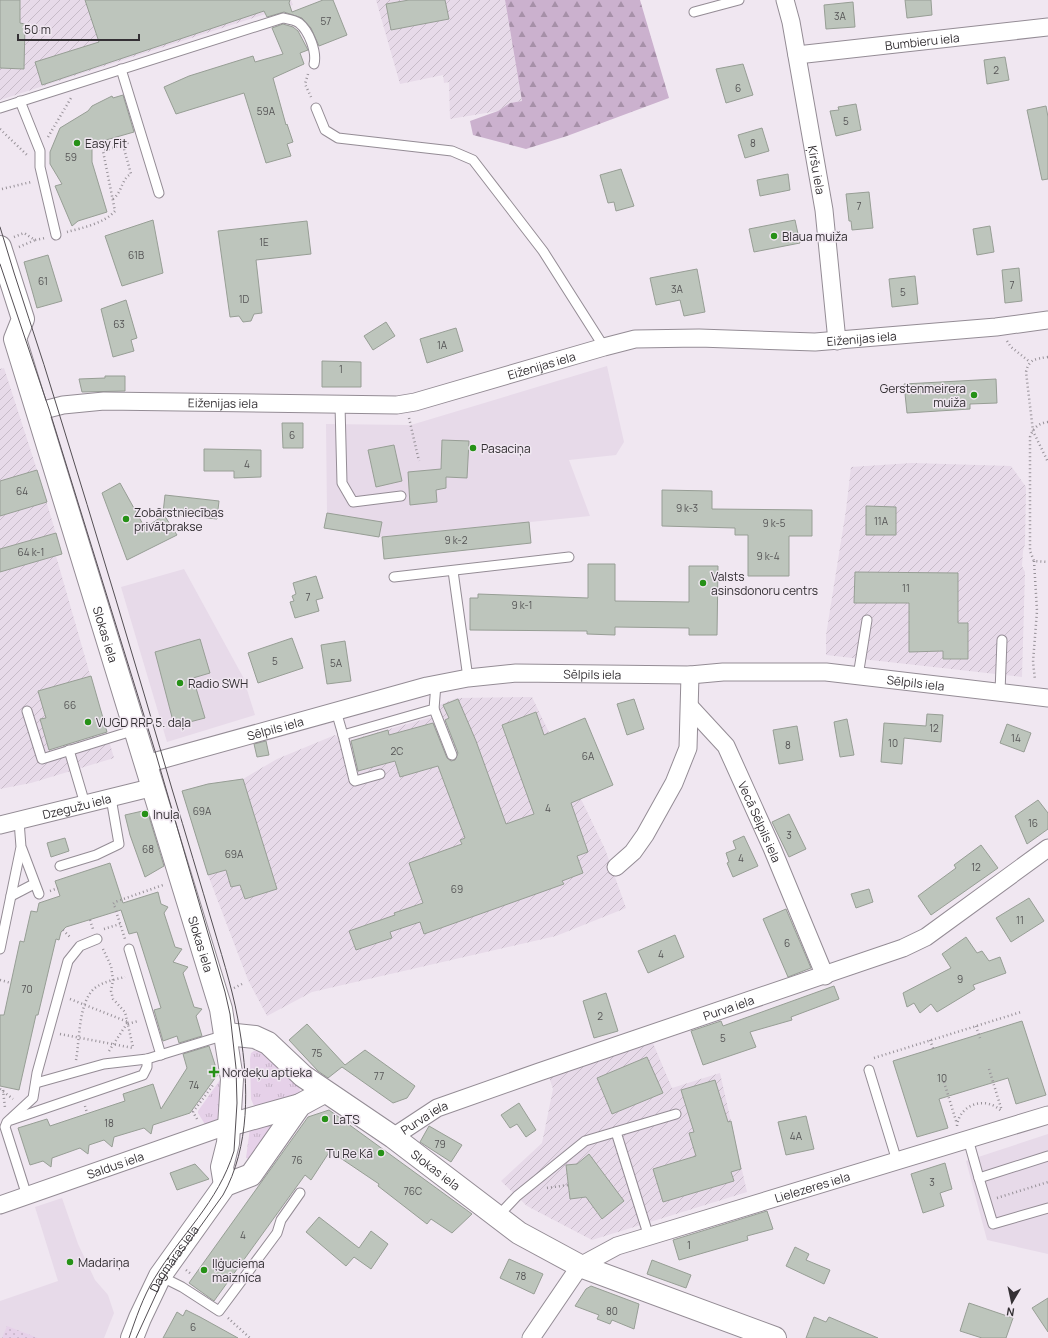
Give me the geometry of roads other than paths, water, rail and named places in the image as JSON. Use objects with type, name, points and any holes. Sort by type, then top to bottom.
[{"type":"street","name":"Ķiršu iela","points":[[785,0],[791,22],[824,210],[837,341]]},
{"type":"street","name":"Bumbieru iela","points":[[797,55],[1048,27]]},
{"type":"street","name":"Slokas iela","points":[[9,245],[23,319],[15,339],[36,412],[154,788],[217,995],[226,1034],[255,1037],[268,1043],[303,1076],[324,1092],[393,1137],[497,1217],[519,1232],[580,1266],[740,1331],[775,1338]]},
{"type":"street","name":"Eiženijas iela","points":[[36,412],[76,402],[104,400],[340,405],[406,404],[604,346],[635,339],[699,338],[815,342],[837,341],[999,327],[1048,320]]},
{"type":"street","name":"Sēlpils iela","points":[[146,764],[436,684],[468,678],[516,673],[690,675],[723,672],[826,672],[1048,698]]},
{"type":"street","points":[[616,867],[633,852],[645,835],[674,784],[688,748],[690,675]]},
{"type":"street","name":"Vecā Sēlpils iela","points":[[690,707],[726,746],[772,848],[825,976]]},
{"type":"street","name":"Dzegužu iela","points":[[0,825],[154,788]]},
{"type":"street","name":"Purva iela","points":[[393,1137],[437,1108],[903,948],[926,937],[1048,848]]},
{"type":"street","points":[[226,1034],[232,1079],[230,1125],[222,1167],[225,1185],[251,1175],[300,1105]]},
{"type":"street","points":[[230,1125],[300,1105],[324,1092]]},
{"type":"street","name":"Lielezeres iela","points":[[580,1266],[617,1246],[1048,1115]]},
{"type":"street","name":"Saldus iela","points":[[0,1205],[230,1125]]},
{"type":"street","name":"Dagmāras iela","points":[[132,1338],[160,1276],[225,1185]]},
{"type":"street","points":[[531,1338],[580,1266]]},
{"type":"lane","points":[[694,12],[739,0]]},
{"type":"lane","points":[[0,108],[283,18],[298,22],[306,30],[316,58],[314,64]]},
{"type":"lane","points":[[121,69],[159,193]]},
{"type":"lane","points":[[20,101],[40,151],[42,180],[56,235]]},
{"type":"lane","points":[[316,108],[325,130],[338,138],[452,151],[472,160],[543,251],[604,346]]},
{"type":"lane","points":[[340,405],[342,483],[353,502],[401,496]]},
{"type":"lane","points":[[394,578],[569,557]]},
{"type":"lane","points":[[453,571],[468,678]]},
{"type":"lane","points":[[858,676],[867,620]]},
{"type":"lane","points":[[1000,692],[1002,640]]},
{"type":"lane","points":[[436,684],[434,710],[452,755]]},
{"type":"lane","points":[[343,735],[434,710]]},
{"type":"lane","points":[[27,711],[42,759],[135,730]]},
{"type":"lane","points":[[336,711],[354,780],[380,774]]},
{"type":"lane","points":[[69,750],[85,804]]},
{"type":"lane","points":[[60,866],[96,855],[119,844],[111,798]]},
{"type":"lane","points":[[19,821],[22,847],[34,884],[39,894]]},
{"type":"lane","points":[[0,949],[22,847]]},
{"type":"lane","points":[[11,896],[34,884]]},
{"type":"lane","points":[[40,1110],[35,1106],[33,1098],[66,967],[74,952],[80,946],[97,939]]},
{"type":"lane","points":[[128,949],[161,1055]]},
{"type":"lane","points":[[36,1084],[104,1064],[147,1059],[226,1034]]},
{"type":"lane","points":[[7,1122],[143,1075],[147,1067],[147,1059]]},
{"type":"lane","points":[[868,1065],[897,1161]]},
{"type":"lane","points":[[27,1196],[5,1127],[7,1122],[33,1098]]},
{"type":"lane","points":[[497,1217],[517,1196],[585,1141],[676,1114]]},
{"type":"lane","points":[[616,1132],[649,1237]]},
{"type":"lane","points":[[964,1141],[979,1178],[993,1224],[1048,1208]]},
{"type":"lane","points":[[979,1178],[1048,1156]]},
{"type":"lane","points":[[160,1276],[182,1287],[219,1311],[277,1233],[281,1220],[300,1193]]},
{"type":"tram line","points":[[0,227],[51,387],[130,646],[222,955],[238,1019],[243,1052],[246,1094],[245,1115],[243,1136],[232,1176],[223,1195],[164,1277],[136,1338]]},
{"type":"tram line","points":[[0,264],[49,409],[155,751],[225,992],[230,1014],[236,1068],[237,1103],[234,1151],[219,1187],[165,1263],[146,1293],[129,1338]]},
{"type":"place","name":"Easy Fit","points":[[77,143]]},
{"type":"place","name":"Blaua muiža","points":[[774,236]]},
{"type":"place","name":"Gerstenmeirera muiža","points":[[974,395]]},
{"type":"place","name":"Pasaciņa","points":[[473,448]]},
{"type":"place","name":"Zobārstniecības privātprakse","points":[[126,519]]},
{"type":"place","name":"Valsts asinsdonoru centrs","points":[[703,583]]},
{"type":"place","name":"Radio SWH","points":[[180,683]]},
{"type":"place","name":"VUGD RRP 5. daļa","points":[[88,722]]},
{"type":"place","name":"Inuļa","points":[[145,814]]},
{"type":"place","name":"Nordeķu aptieka","points":[[214,1072]]},
{"type":"place","name":"LaTS","points":[[325,1119]]},
{"type":"place","name":"Tu Re Kā","points":[[381,1153]]},
{"type":"place","name":"Madariņa","points":[[70,1262]]},
{"type":"place","name":"Iļģuciema maiznīca","points":[[204,1270]]}]
